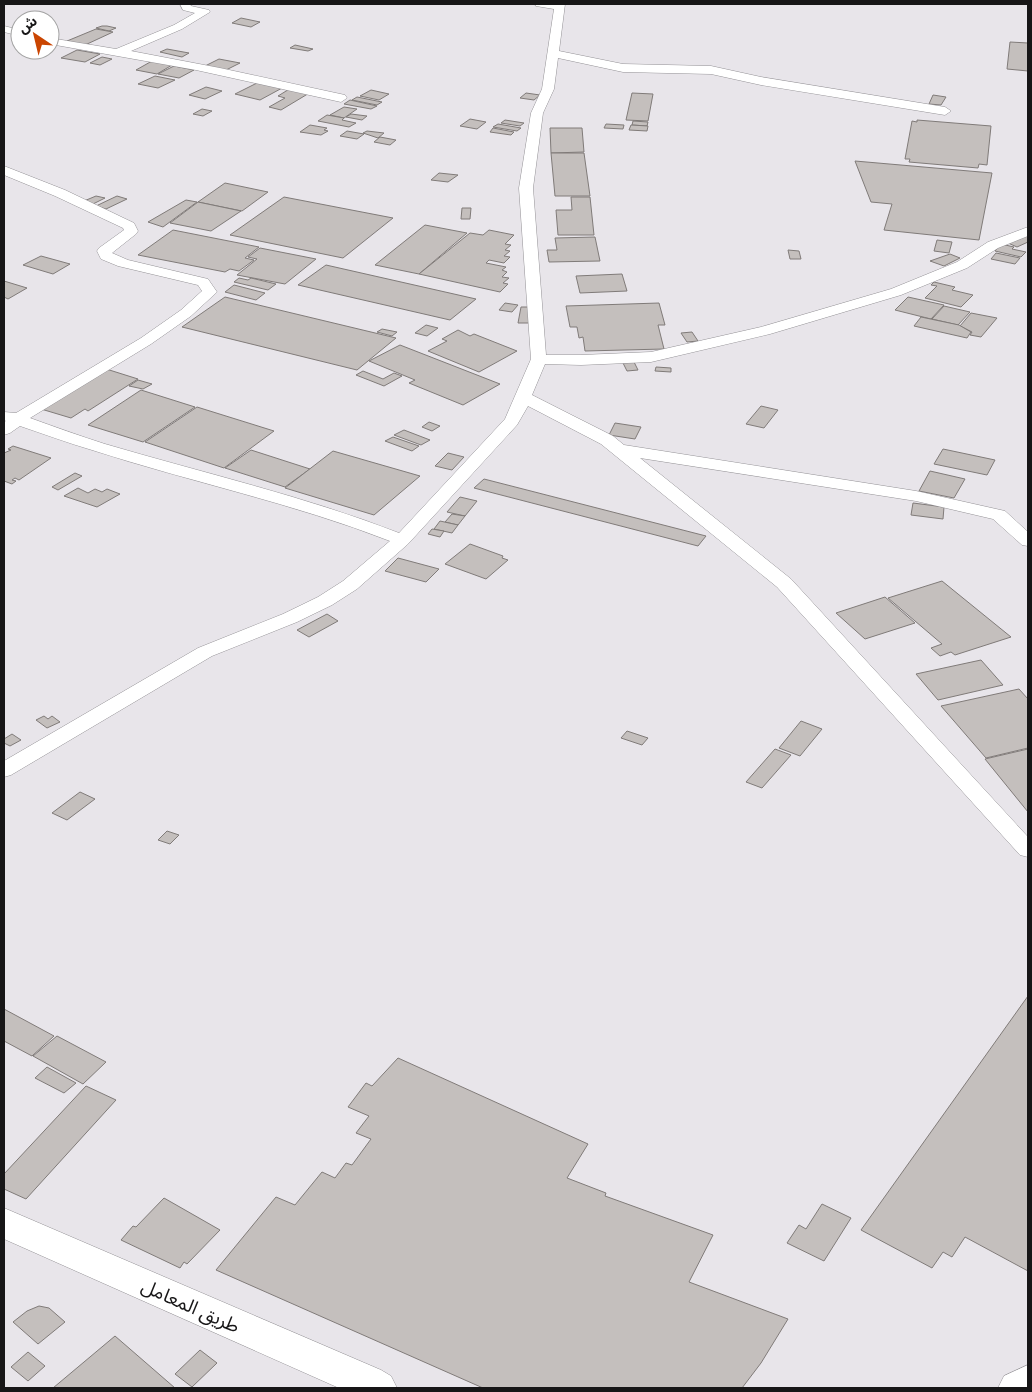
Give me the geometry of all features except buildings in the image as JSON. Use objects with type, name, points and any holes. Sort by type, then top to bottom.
[{"type":"main road","name":"طريق المعامل","points":[[4,1223],[377,1388]]},
{"type":"main road","points":[[1018,1388],[1028,1382]]},
{"type":"street","points":[[118,52],[178,27],[206,12],[187,8],[186,4]]},
{"type":"street","points":[[4,770],[205,652],[290,618],[325,601],[350,585],[402,540],[511,422],[524,397],[539,359],[526,188],[537,113],[548,89],[560,5],[540,4]]},
{"type":"street","points":[[60,43],[118,52],[246,77],[340,98]]},
{"type":"street","points":[[553,53],[623,68],[711,70],[761,81],[945,111]]},
{"type":"street","points":[[4,170],[60,193],[129,226],[132,231],[108,247],[104,251],[106,256],[123,263],[203,282],[210,292],[186,313],[146,341],[32,409],[11,417],[4,430]]},
{"type":"street","points":[[539,359],[580,360],[651,357],[765,331],[896,292],[962,265],[993,245],[1028,231]]},
{"type":"street","points":[[524,397],[607,440],[784,583],[1028,850]]},
{"type":"street","points":[[11,417],[98,447],[278,498],[361,524],[402,540]]},
{"type":"street","points":[[619,449],[916,496],[999,516],[1028,541]]}]
